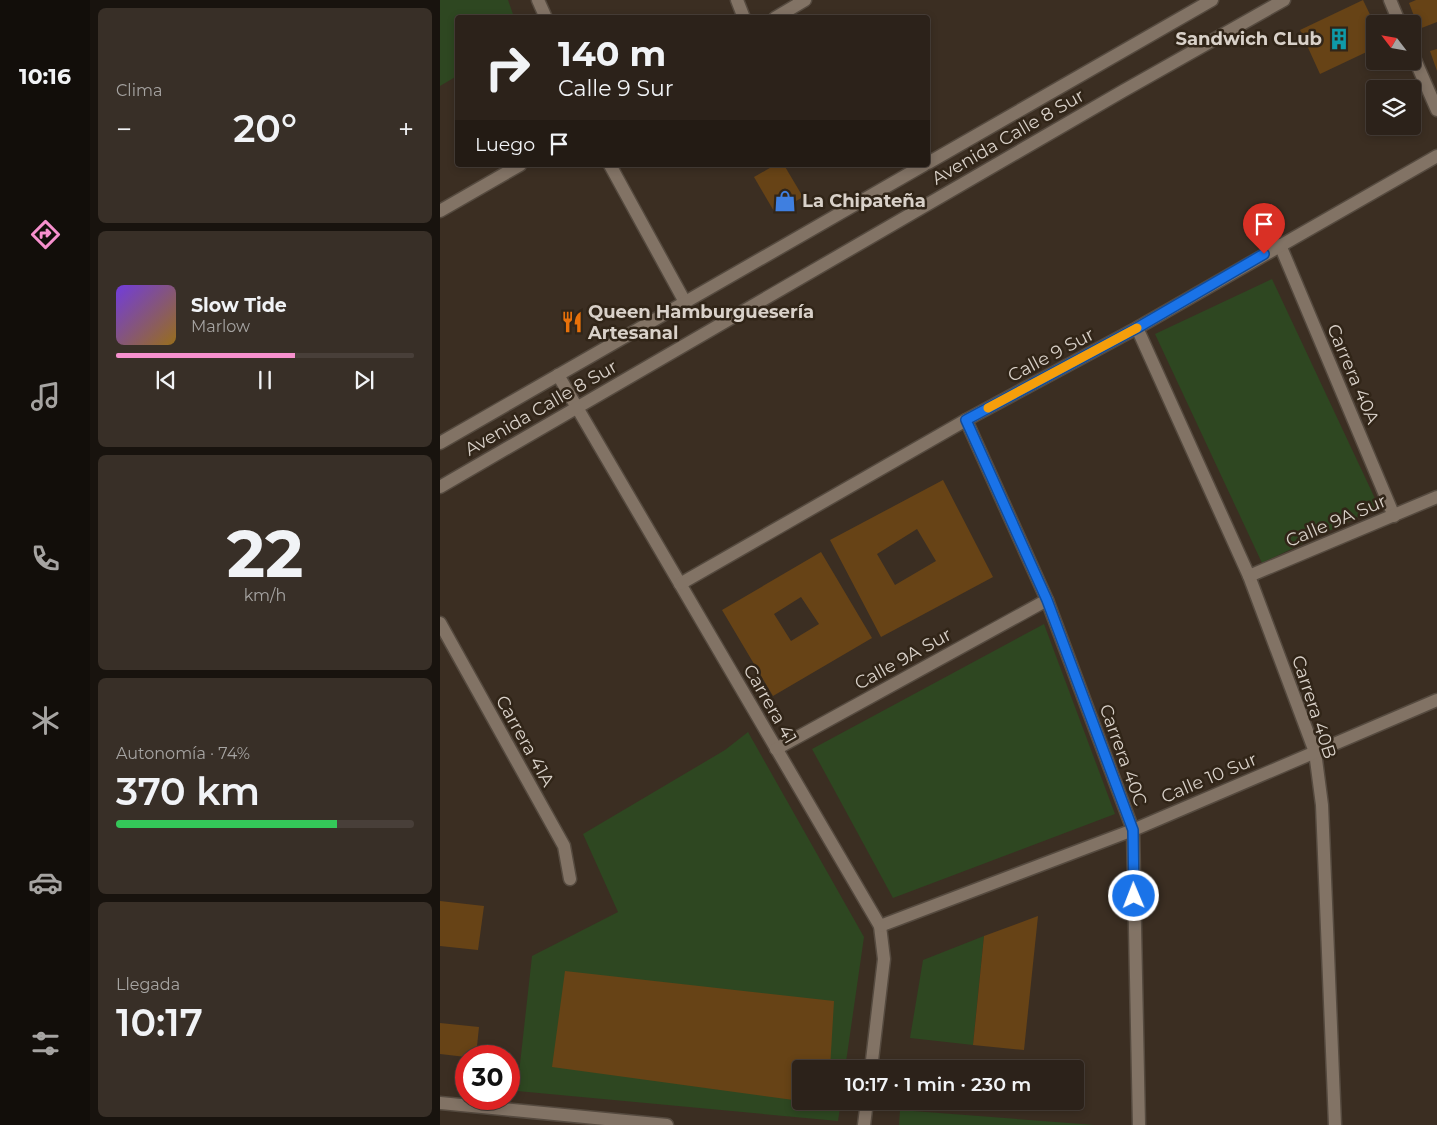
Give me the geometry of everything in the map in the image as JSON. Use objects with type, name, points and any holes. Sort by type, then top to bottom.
[{"type":"street","points":[[538,0],[545,15]]},
{"type":"street","points":[[737,0],[743,15]]},
{"type":"street","points":[[780,15],[805,0]]},
{"type":"street","name":"Avenida Calle 8 Sur","points":[[930,162],[1212,0]]},
{"type":"street","name":"Avenida Calle 8 Sur","points":[[440,487],[1284,0]]},
{"type":"street","points":[[1390,0],[1396,15]]},
{"type":"street","points":[[1419,70],[1437,110]]},
{"type":"street","name":"Calle 9 Sur","points":[[680,584],[966,420],[1137,328],[1437,156]]},
{"type":"street","points":[[440,211],[517,167]]},
{"type":"street","points":[[611,167],[684,302]]},
{"type":"street","name":"Avenida Calle 8 Sur","points":[[440,443],[920,167]]},
{"type":"street","name":"Carrera 40A","points":[[1280,245],[1394,516]]},
{"type":"street","name":"Carrera 40B","points":[[1137,328],[1249,576],[1314,752],[1322,805],[1335,1125]]},
{"type":"street","name":"Carrera 41","points":[[558,374],[880,926],[884,958],[871,1060]]},
{"type":"street","name":"Carrera 40C","points":[[966,420],[1047,600],[1133,830],[1138,1125]]},
{"type":"street","name":"Calle 9A Sur","points":[[1249,576],[1437,497]]},
{"type":"street","name":"Calle 9A Sur","points":[[776,748],[1047,600]]},
{"type":"street","name":"Carrera 41A","points":[[440,623],[564,846],[570,879]]},
{"type":"street","name":"Calle 10 Sur","points":[[880,926],[1133,830],[1437,700]]},
{"type":"street","points":[[440,1103],[667,1125]]},
{"type":"street","points":[[864,1125],[865,1110]]},
{"type":"green space","points":[[440,0],[508,0],[513,15],[455,15],[455,77],[440,86]]},
{"type":"green space","points":[[1272,279],[1379,507],[1262,563],[1155,334]]},
{"type":"green space","points":[[1044,624],[1115,814],[893,898],[812,749]]},
{"type":"green space","points":[[748,732],[864,937],[846,1060],[792,1060],[792,1110],[840,1110],[838,1121],[520,1091],[520,1064],[532,956],[618,912],[583,834],[725,750]]},
{"type":"green space","points":[[984,936],[973,1045],[910,1038],[923,960]]},
{"type":"green space","points":[[900,1110],[1095,1125],[899,1125]]},
{"type":"building","name":"Sandwich CLub","points":[[1363,0],[1370,15],[1366,15],[1366,52],[1320,74],[1300,30]]},
{"type":"building","points":[[1416,0],[1437,0],[1437,22],[1421,28],[1421,15],[1414,15],[1409,3]]},
{"type":"building","points":[[1437,49],[1437,71],[1430,51]]},
{"type":"building","points":[[772,167],[785,167],[803,197],[775,213],[754,177]]},
{"type":"building","points":[[943,480],[993,577],[881,637],[830,540]],"holes":[[[917,529],[936,561],[895,585],[877,554]]]},
{"type":"building","points":[[821,552],[872,638],[773,696],[722,610]],"holes":[[[801,597],[819,624],[791,641],[774,614]]]},
{"type":"building","points":[[440,901],[484,906],[478,950],[440,946]]},
{"type":"building","points":[[1038,916],[1024,1050],[973,1045],[984,936]]},
{"type":"building","points":[[565,971],[834,1001],[831,1060],[792,1060],[792,1100],[552,1067]]},
{"type":"building","points":[[440,1023],[479,1027],[477,1045],[455,1045],[455,1056],[440,1054]]},
{"type":"slow traffic","points":[[988,408],[1137,328]]},
{"type":"place","name":"Sandwich CLub","points":[[1339,39]]},
{"type":"place","name":"La Chipateña","points":[[785,201]]},
{"type":"place","name":"Queen Hamburguesería Artesanal","points":[[572,322]]},
{"type":"route","points":[[1134,896],[1133,830],[1047,600],[966,420],[1137,328],[1264,254]]}]
